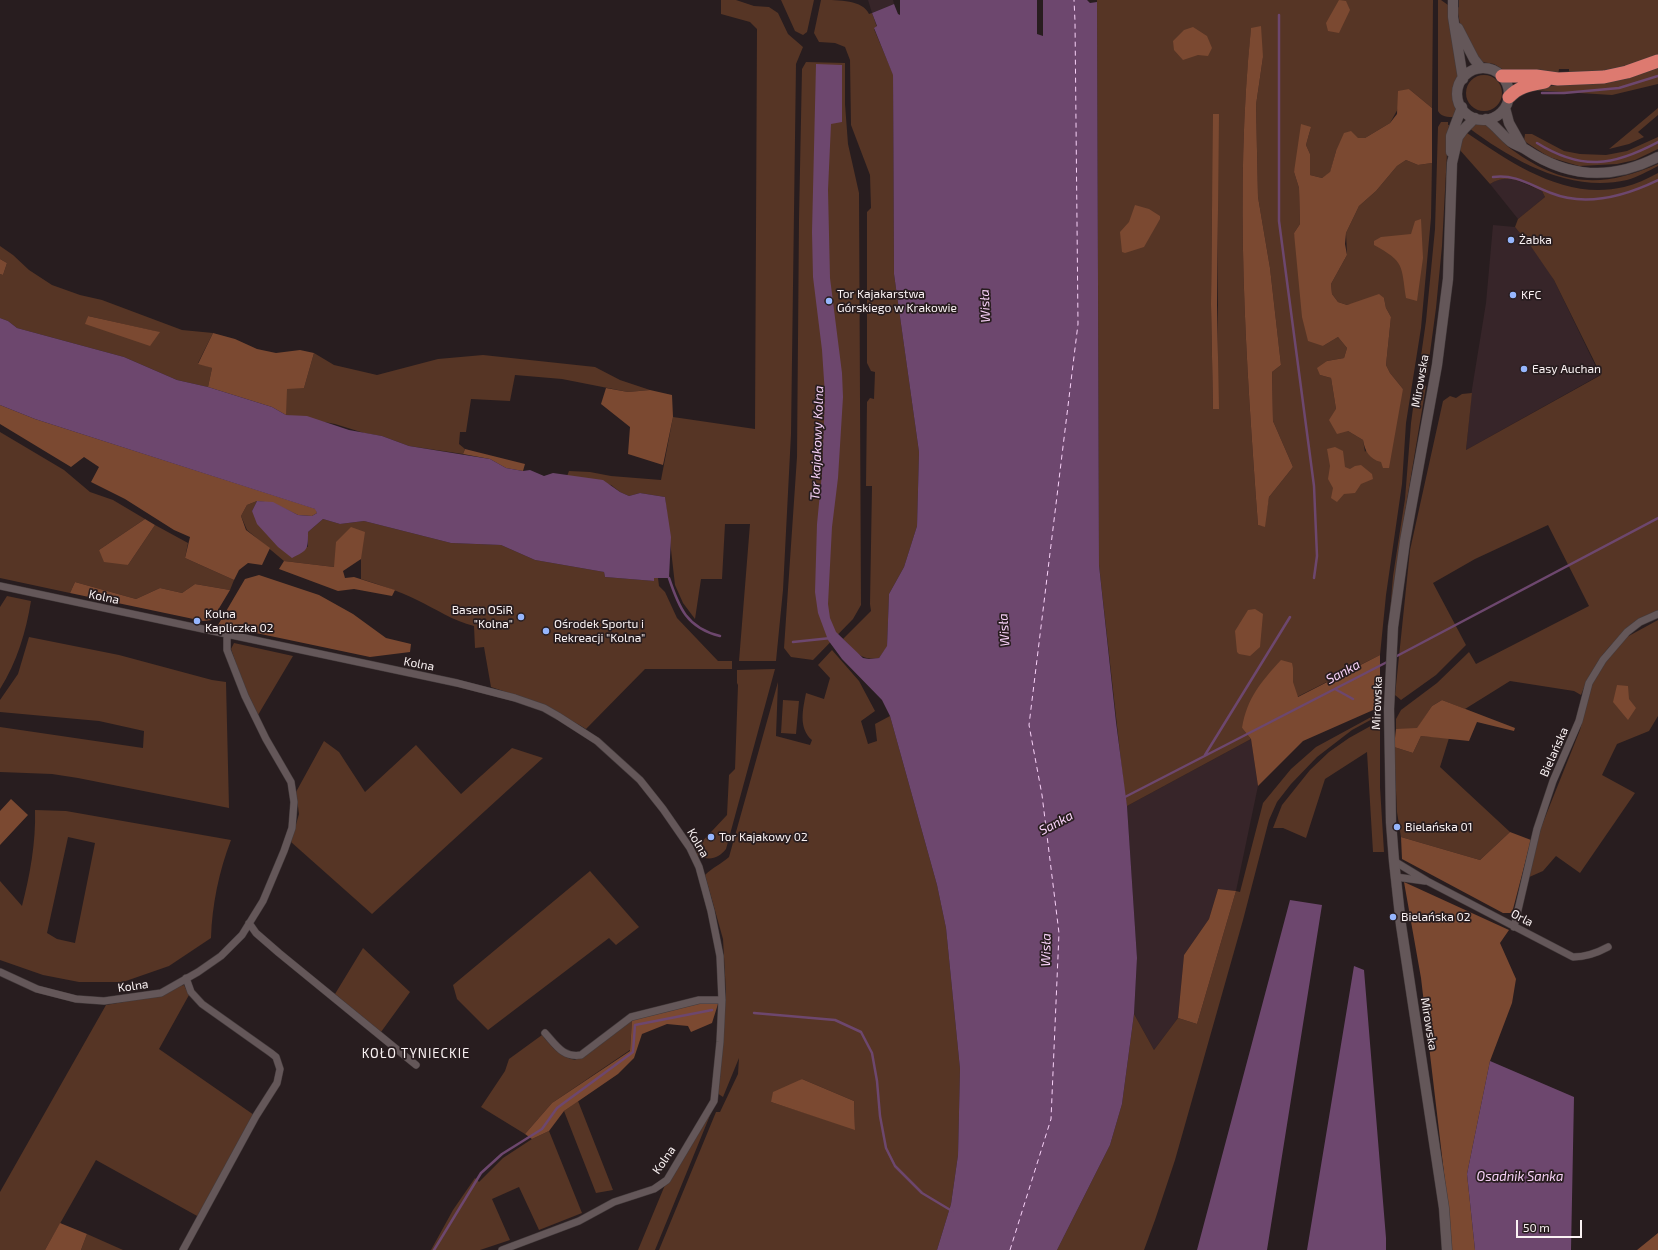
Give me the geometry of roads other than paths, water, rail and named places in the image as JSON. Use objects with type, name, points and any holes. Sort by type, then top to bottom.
[{"type":"highway","points":[[1507,103],[1515,91],[1521,87],[1558,80],[1604,77],[1627,72],[1658,61]]},
{"type":"highway","points":[[1502,76],[1536,76],[1558,80]]},
{"type":"main road","points":[[1453,0],[1453,17],[1463,79]]},
{"type":"main road","points":[[1453,17],[1474,59],[1481,68]]},
{"type":"main road","points":[[1507,103],[1497,116],[1486,119],[1475,118],[1465,112],[1462,108],[1458,93],[1463,79],[1467,74],[1481,68],[1492,70],[1502,76],[1507,84],[1509,123],[1523,148]]},
{"type":"main road","name":"Mirowska","points":[[1447,1250],[1444,1208],[1401,925],[1394,861],[1390,822],[1389,702],[1394,627],[1405,541],[1439,347],[1448,279],[1452,158],[1450,146],[1451,136],[1462,108]]},
{"type":"main road","name":"Mirowska","points":[[1452,158],[1460,134],[1475,118]]},
{"type":"main road","points":[[1486,119],[1496,126],[1511,141],[1539,159],[1554,166],[1576,172],[1587,174],[1621,171],[1658,157]]},
{"type":"street","name":"Kolna","points":[[0,586],[490,690],[544,708],[586,733],[613,754],[640,780],[663,809],[690,848],[699,867],[720,956],[722,1000],[720,1042],[714,1101],[667,1180],[654,1189],[614,1202],[579,1221],[502,1250]]},
{"type":"street","name":"Bielańska","points":[[1514,927],[1537,829],[1552,781],[1579,721],[1589,683],[1603,660],[1627,632],[1640,622],[1658,614]]},
{"type":"street","name":"Kolna","points":[[0,972],[37,989],[76,999],[104,1001],[161,992],[221,956],[242,935],[262,901],[290,834],[292,828],[294,802],[291,782],[266,739],[245,696],[227,650],[227,635]]},
{"type":"street","name":"Orla","points":[[1394,861],[1427,881],[1573,957],[1583,957],[1595,954],[1608,946]]},
{"type":"street","name":"Orla","points":[[1396,877],[1427,881]]},
{"type":"street","points":[[249,923],[256,933],[279,953],[416,1065]]},
{"type":"street","points":[[183,1250],[256,1116],[277,1083],[280,1070],[276,1057],[202,1004],[191,992],[186,978]]},
{"type":"street","points":[[545,1033],[565,1054],[570,1056],[581,1055],[631,1017],[699,1000],[722,1000]]},
{"type":"water","name":"Wisła","points":[[900,0],[1037,0],[1037,34],[1043,36],[1043,0],[1087,0],[1090,3],[1097,2],[1099,565],[1116,722],[1127,806],[1137,958],[1134,1014],[1122,1104],[1110,1145],[1057,1250],[937,1250],[951,1204],[958,1155],[960,1069],[946,928],[937,885],[890,716],[882,700],[842,659],[828,640],[818,613],[815,592],[817,524],[822,473],[825,395],[822,350],[813,277],[812,232],[816,64],[842,65],[842,122],[831,124],[828,190],[830,278],[842,373],[843,397],[838,478],[832,527],[828,604],[830,618],[836,632],[863,658],[879,658],[887,646],[889,594],[904,567],[917,526],[919,452],[894,274],[893,75],[874,28],[877,26],[872,13],[894,4],[898,14],[900,15]]},
{"type":"water","points":[[0,318],[8,321],[17,328],[124,357],[177,380],[208,387],[272,407],[286,415],[307,416],[349,430],[382,436],[409,446],[490,459],[506,468],[523,471],[530,470],[544,476],[553,473],[603,480],[620,492],[629,496],[640,493],[665,497],[671,537],[669,578],[654,578],[654,581],[605,577],[604,572],[535,560],[501,545],[451,543],[364,521],[340,524],[323,519],[308,532],[308,543],[306,549],[292,558],[278,547],[257,524],[252,511],[257,501],[273,502],[298,515],[312,516],[317,513],[315,509],[35,419],[0,405]]},
{"type":"water","points":[[1290,900],[1322,905],[1267,1250],[1197,1250]]},
{"type":"water","points":[[1354,966],[1364,970],[1386,1250],[1307,1250]]},
{"type":"water","name":"Osadnik Sanka","points":[[1490,1061],[1574,1097],[1571,1250],[1475,1250],[1467,1174]]},
{"type":"waterway","points":[[1279,15],[1279,221],[1314,486],[1317,556],[1314,578]]},
{"type":"waterway","points":[[1542,93],[1564,93],[1619,88],[1658,76]]},
{"type":"waterway","points":[[1537,143],[1553,152],[1569,158],[1598,162],[1626,156],[1658,142]]},
{"type":"waterway","points":[[1493,177],[1509,177],[1551,193],[1578,199],[1605,198],[1619,195],[1658,180]]},
{"type":"waterway","name":"Sanka","points":[[1395,657],[1658,518]]},
{"type":"waterway","points":[[669,578],[681,607],[692,622],[700,628],[720,636]]},
{"type":"waterway","points":[[1205,755],[1290,617]]},
{"type":"waterway","points":[[793,642],[831,638]]},
{"type":"waterway","name":"Sanka","points":[[1123,798],[1389,661]]},
{"type":"waterway","points":[[1335,689],[1353,699]]},
{"type":"waterway","points":[[434,1250],[481,1173],[502,1154],[542,1129],[557,1108],[633,1052],[635,1025],[712,1010]]},
{"type":"waterway","points":[[754,1013],[835,1020],[861,1032],[872,1053],[877,1081],[880,1116],[886,1148],[895,1166],[922,1193],[952,1211]]},
{"type":"place","name":"Żabka","points":[[1511,240]]},
{"type":"place","name":"KFC","points":[[1513,295]]},
{"type":"place","name":"Tor Kajakarstwa Górskiego w Krakowie","points":[[829,301]]},
{"type":"place","name":"Easy Auchan","points":[[1524,369]]},
{"type":"place","name":"Basen OSiR \"Kolna\"","points":[[521,617]]},
{"type":"place","name":"Kolna Kapliczka 02","points":[[197,621]]},
{"type":"place","name":"Ośrodek Sportu i Rekreacji \"Kolna\"","points":[[546,631]]},
{"type":"place","name":"Bielańska 01","points":[[1397,827]]},
{"type":"place","name":"Tor Kajakowy 02","points":[[711,837]]},
{"type":"place","name":"Bielańska 02","points":[[1393,917]]},
{"type":"district","name":"KOŁO TYNIECKIE","points":[[416,1054]]},
{"type":"water label","name":"Tor kajakowy Kolna","points":[[817,443]]}]
